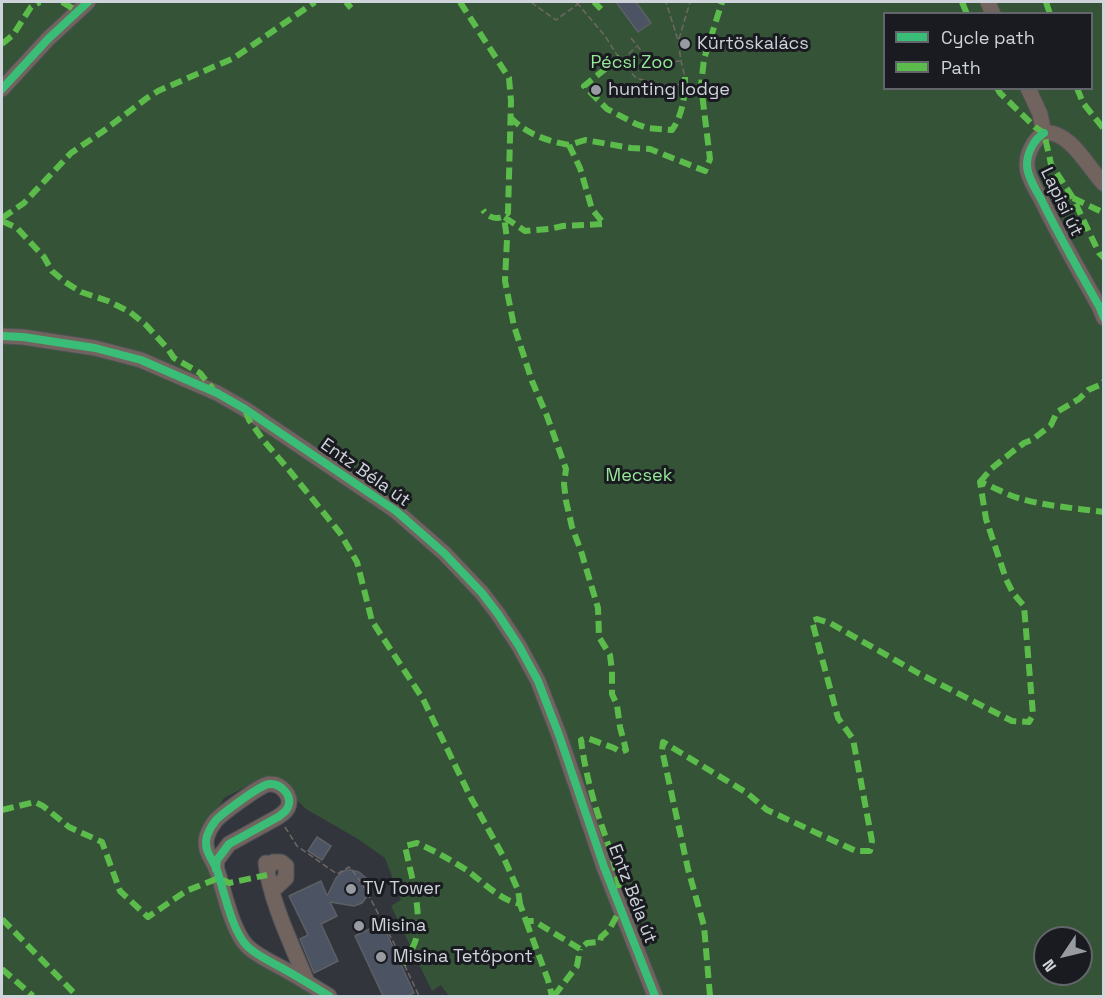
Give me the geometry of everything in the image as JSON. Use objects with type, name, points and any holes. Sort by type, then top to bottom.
[{"type":"street","points":[[2,88],[48,39],[88,2]]},
{"type":"street","points":[[1029,90],[1040,114],[1044,133],[1058,134],[1104,184]]},
{"type":"street","name":"Lapisi út","points":[[1044,133],[1035,141],[1027,166],[1051,220],[1104,318]]},
{"type":"street","name":"Entz Béla út","points":[[2,336],[95,348],[141,360],[217,393],[265,422],[396,511],[444,553],[482,593],[498,614],[538,681],[604,867],[655,996]]},
{"type":"street","points":[[216,869],[217,860],[229,844],[285,812],[290,802],[280,786],[265,785],[224,814],[210,829],[207,838],[208,855],[216,869],[240,935],[247,946],[329,996]]},
{"type":"street","points":[[267,869],[283,924],[307,982]]},
{"type":"path","points":[[532,2],[556,20],[578,3]]},
{"type":"path","points":[[574,2],[578,3],[636,78],[667,87],[678,85],[685,77],[678,40],[666,2]]},
{"type":"path","points":[[678,40],[690,2]]},
{"type":"path","points":[[631,38],[643,54],[653,60],[665,63],[681,61]]},
{"type":"path","points":[[621,61],[637,46]]},
{"type":"path","points":[[278,817],[297,846],[337,874],[348,867],[360,879],[419,996]]},
{"type":"path","points":[[294,850],[297,846]]},
{"type":"green space","name":"Mecsek","points":[[2,2],[1103,2],[1103,996],[449,996],[441,985],[432,991],[391,906],[401,900],[385,858],[358,839],[306,809],[280,783],[273,780],[251,784],[224,798],[204,834],[240,935],[334,996],[2,996]]},
{"type":"building","points":[[616,2],[636,2],[651,23],[638,32]]},
{"type":"building","points":[[317,837],[331,846],[322,860],[308,851]]},
{"type":"building","points":[[346,870],[359,872],[366,878],[369,886],[368,895],[362,903],[354,906],[330,902],[337,916],[321,924],[338,961],[314,973],[300,939],[308,935],[289,896],[321,881],[327,896],[336,878]]},
{"type":"building","name":"Misina Tetőpont","points":[[382,923],[414,993],[407,996],[383,996],[355,936]]},
{"type":"marked path","points":[[2,44],[13,35],[31,7],[40,2]]},
{"type":"marked path","points":[[62,2],[77,11]]},
{"type":"marked path","points":[[2,218],[24,203],[71,153],[147,98],[234,58],[315,2]]},
{"type":"marked path","points":[[346,2],[351,8]]},
{"type":"marked path","points":[[460,2],[509,78],[511,101],[508,213],[495,218],[483,210]]},
{"type":"marked path","points":[[594,2],[601,9]]},
{"type":"marked path","points":[[619,888],[612,857],[591,791],[581,740],[587,738],[621,752],[626,750],[617,705],[612,694],[610,655],[599,637],[598,608],[572,527],[564,484],[566,469],[532,381],[514,326],[505,281],[507,239],[504,217],[525,231],[604,224],[592,209],[580,168],[569,145],[585,140],[650,149],[705,171],[710,159],[701,85],[704,59],[722,2]]},
{"type":"marked path","points":[[962,2],[966,12]]},
{"type":"marked path","points":[[1046,2],[1049,12]]},
{"type":"marked path","points":[[620,57],[584,86],[607,109],[647,128],[672,130],[683,105],[685,77]]},
{"type":"marked path","points":[[998,90],[1044,133],[1051,164],[1073,198],[1099,253],[1104,258]]},
{"type":"marked path","points":[[1078,90],[1083,103],[1104,129]]},
{"type":"marked path","points":[[510,117],[537,136],[569,145]]},
{"type":"marked path","points":[[1073,198],[1104,213]]},
{"type":"marked path","points":[[2,221],[17,228],[44,257],[52,271],[65,282],[81,292],[108,301],[130,312],[146,325],[174,358],[200,373],[213,389]]},
{"type":"marked path","points":[[980,482],[991,469],[1012,452],[1051,425],[1057,412],[1104,381]]},
{"type":"marked path","points":[[246,412],[264,441],[340,533],[357,562],[372,621],[423,699],[471,798],[503,856],[518,890],[520,904]]},
{"type":"marked path","points":[[710,996],[704,926],[688,869],[662,750],[663,742],[747,793],[767,810],[856,851],[870,851],[872,841],[853,739],[838,718],[812,621],[817,619],[830,623],[918,673],[1012,721],[1029,722],[1033,715],[1024,606],[1013,593],[1006,579],[986,519],[980,482],[1026,500],[1104,512]]},
{"type":"marked path","points":[[2,810],[35,802],[69,827],[102,842],[120,891],[148,917],[186,891],[219,878],[229,883],[267,875]]},
{"type":"marked path","points":[[403,965],[415,943],[418,924],[415,891],[405,846],[417,843],[449,859],[499,895],[520,904],[526,921],[534,921],[580,949],[587,943],[600,942],[621,908]]},
{"type":"marked path","points":[[2,919],[77,996]]},
{"type":"marked path","points":[[526,921],[552,996]]},
{"type":"marked path","points":[[554,996],[577,966],[580,949]]},
{"type":"marked path","points":[[2,969],[33,996]]},
{"type":"cycle path","points":[[2,89],[48,39],[88,2]]},
{"type":"cycle path","points":[[1044,133],[1037,139],[1030,151],[1027,160],[1028,174],[1104,318]]},
{"type":"cycle path","points":[[2,336],[95,348],[141,360],[217,393],[245,409],[396,511],[444,553],[482,593],[498,614],[538,681],[604,867],[655,996]]},
{"type":"cycle path","points":[[216,869],[217,860],[229,844],[278,817],[286,810],[289,799],[282,788],[273,784],[264,786],[220,816],[208,834],[207,850],[209,854],[215,866],[217,870],[237,931],[247,946],[329,996]]},
{"type":"place","name":"Kürtöskalács","points":[[685,44]]},
{"type":"place","name":"hunting lodge","points":[[596,90]]},
{"type":"place","name":"TV Tower","points":[[351,889]]},
{"type":"place","name":"Misina","points":[[359,926]]},
{"type":"place","name":"Misina Tetőpont","points":[[381,957]]},
{"type":"park label","name":"Pécsi Zoo","points":[[632,63]]}]
